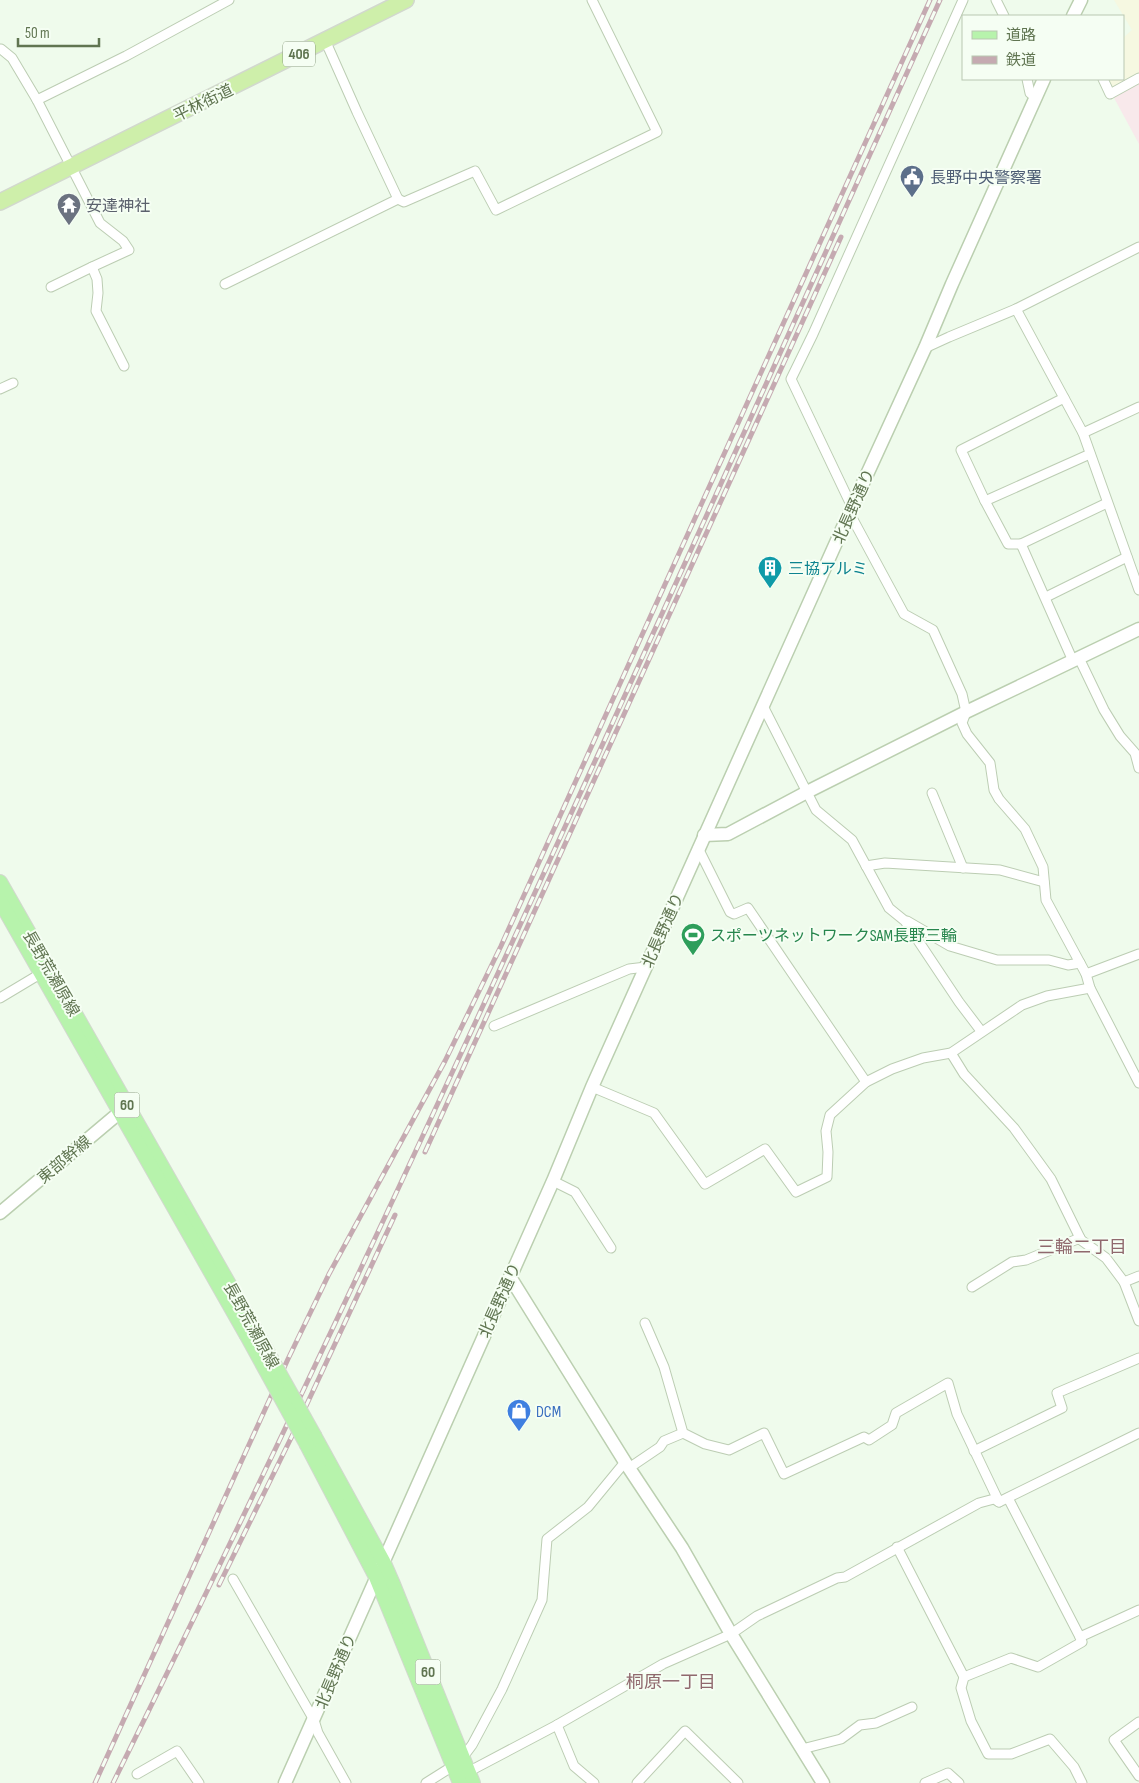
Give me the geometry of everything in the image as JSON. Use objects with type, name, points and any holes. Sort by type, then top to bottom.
[{"type":"highway","name":"平林街道","points":[[0,202],[406,0]]},
{"type":"main road","name":"長野荒瀬原線","points":[[0,882],[45,971],[311,1441],[383,1561],[458,1761]]},
{"type":"main road","name":"長野荒瀬原線","points":[[0,901],[45,971]]},
{"type":"main road","name":"長野荒瀬原線","points":[[311,1441],[376,1577],[467,1779]]},
{"type":"street","points":[[37,100],[126,56],[229,0]]},
{"type":"street","points":[[325,40],[398,199],[404,202],[475,171],[496,210],[657,132],[592,0]]},
{"type":"street","points":[[963,0],[791,379],[851,510],[904,614],[934,630],[962,694],[966,712],[962,723],[967,734],[990,763],[994,790],[999,799],[1024,829],[1043,867],[1046,900],[1086,974],[1090,988],[1139,1083]]},
{"type":"street","points":[[996,0],[1004,15]]},
{"type":"street","points":[[1074,15],[1081,0]]},
{"type":"street","points":[[2,49],[12,58],[37,100],[100,223],[123,241],[129,250],[50,287]]},
{"type":"street","points":[[1103,80],[1110,94],[1139,78]]},
{"type":"street","points":[[1026,80],[1030,93],[1036,98]]},
{"type":"street","name":"北長野通り","points":[[285,1783],[553,1181],[592,1087],[698,848],[925,348],[1044,80]]},
{"type":"street","points":[[225,284],[398,199]]},
{"type":"street","points":[[925,348],[1016,309],[1139,247]]},
{"type":"street","points":[[92,267],[97,279],[96,311],[124,366]]},
{"type":"street","points":[[1016,309],[1083,433],[1107,504],[1127,557],[1136,574],[1139,590]]},
{"type":"street","points":[[0,389],[13,382]]},
{"type":"street","points":[[1064,398],[961,450],[1008,544],[1021,544],[1107,504]]},
{"type":"street","points":[[1083,433],[1139,407]]},
{"type":"street","points":[[985,501],[1090,454]]},
{"type":"street","points":[[1021,544],[1076,660],[1120,736],[1135,753],[1139,768]]},
{"type":"street","points":[[1046,597],[1127,557]]},
{"type":"street","points":[[704,835],[728,834],[966,712],[1139,629]]},
{"type":"street","points":[[763,706],[816,810],[852,840],[888,908],[950,946],[997,960],[1049,960],[1068,965],[1080,963]]},
{"type":"street","points":[[932,793],[963,868]]},
{"type":"street","points":[[698,848],[730,912],[734,914],[748,908],[866,1082]]},
{"type":"street","points":[[866,866],[885,863],[1000,870],[1044,882]]},
{"type":"street","points":[[906,920],[958,1002],[981,1031]]},
{"type":"street","points":[[1086,974],[1139,954]]},
{"type":"street","points":[[494,1026],[629,969],[646,967]]},
{"type":"street","points":[[0,998],[45,971]]},
{"type":"street","points":[[592,1087],[654,1113],[705,1184],[765,1148],[796,1192],[827,1177],[828,1152],[826,1131],[830,1115],[866,1082],[892,1069],[923,1058],[951,1053],[1022,1005],[1046,996],[1090,988]]},
{"type":"street","points":[[951,1053],[964,1074],[1014,1128],[1051,1179],[1080,1238],[1106,1258],[1124,1282],[1139,1321]]},
{"type":"street","name":"東部幹線","points":[[0,1213],[123,1109]]},
{"type":"street","points":[[553,1181],[575,1192],[611,1248]]},
{"type":"street","points":[[972,1287],[1012,1262],[1026,1260],[1080,1238]]},
{"type":"street","points":[[1124,1282],[1139,1276]]},
{"type":"street","points":[[510,1277],[627,1465],[690,1561],[731,1634],[823,1783]]},
{"type":"street","points":[[644,1323],[664,1367],[683,1433],[705,1444],[730,1450],[764,1433],[784,1474],[864,1437],[869,1440],[892,1424],[896,1414],[948,1383],[957,1414],[974,1451],[1004,1500],[1082,1642],[1038,1667],[1011,1658],[964,1677]]},
{"type":"street","points":[[974,1451],[1062,1408],[1057,1393],[1139,1358]]},
{"type":"street","points":[[426,1783],[458,1761],[472,1745],[502,1689],[542,1600],[547,1539],[588,1507],[627,1465],[660,1447],[664,1441],[683,1433]]},
{"type":"street","points":[[467,1779],[663,1664],[731,1634],[757,1616],[837,1578],[845,1577],[979,1503],[994,1499],[1004,1500],[1139,1433]]},
{"type":"street","points":[[897,1547],[964,1677],[961,1688],[971,1721],[988,1754],[1011,1754],[1050,1738],[1074,1767],[1082,1783]]},
{"type":"street","points":[[233,1579],[314,1720],[318,1733],[346,1783]]},
{"type":"street","points":[[1080,1637],[1139,1610]]},
{"type":"street","points":[[802,1749],[841,1740],[860,1725],[876,1723],[912,1707]]},
{"type":"street","points":[[1139,1722],[1114,1740],[1139,1776]]},
{"type":"street","points":[[557,1725],[574,1766],[594,1783]]},
{"type":"street","points":[[636,1783],[685,1731],[738,1783]]},
{"type":"street","points":[[137,1774],[177,1751],[199,1783]]},
{"type":"street","points":[[925,1783],[948,1773],[959,1783]]},
{"type":"shaded area","points":[[1114,0],[1139,0],[1139,75],[1113,89],[1108,80],[1124,80],[1124,37],[1132,30]]},
{"type":"shaded area","points":[[1139,82],[1139,144],[1113,96]]},
{"type":"railway","points":[[95,1783],[288,1359],[329,1274],[445,1061],[501,946],[930,0]]},
{"type":"railway","points":[[113,1783],[327,1341],[431,1118],[940,0]]},
{"type":"railway","points":[[425,1152],[841,237]]},
{"type":"railway","points":[[219,1585],[292,1436],[395,1215]]},
{"type":"place","name":"長野中央警察署","points":[[912,198]]},
{"type":"place","name":"安達神社","points":[[69,226]]},
{"type":"place","name":"三協アルミ","points":[[770,589]]},
{"type":"place","name":"スポーツネットワークSAM長野三輪","points":[[693,956]]},
{"type":"place","name":"DCM","points":[[519,1432]]},
{"type":"district","name":"三輪二丁目","points":[[1082,1247]]},
{"type":"district","name":"桐原一丁目","points":[[671,1682]]}]
